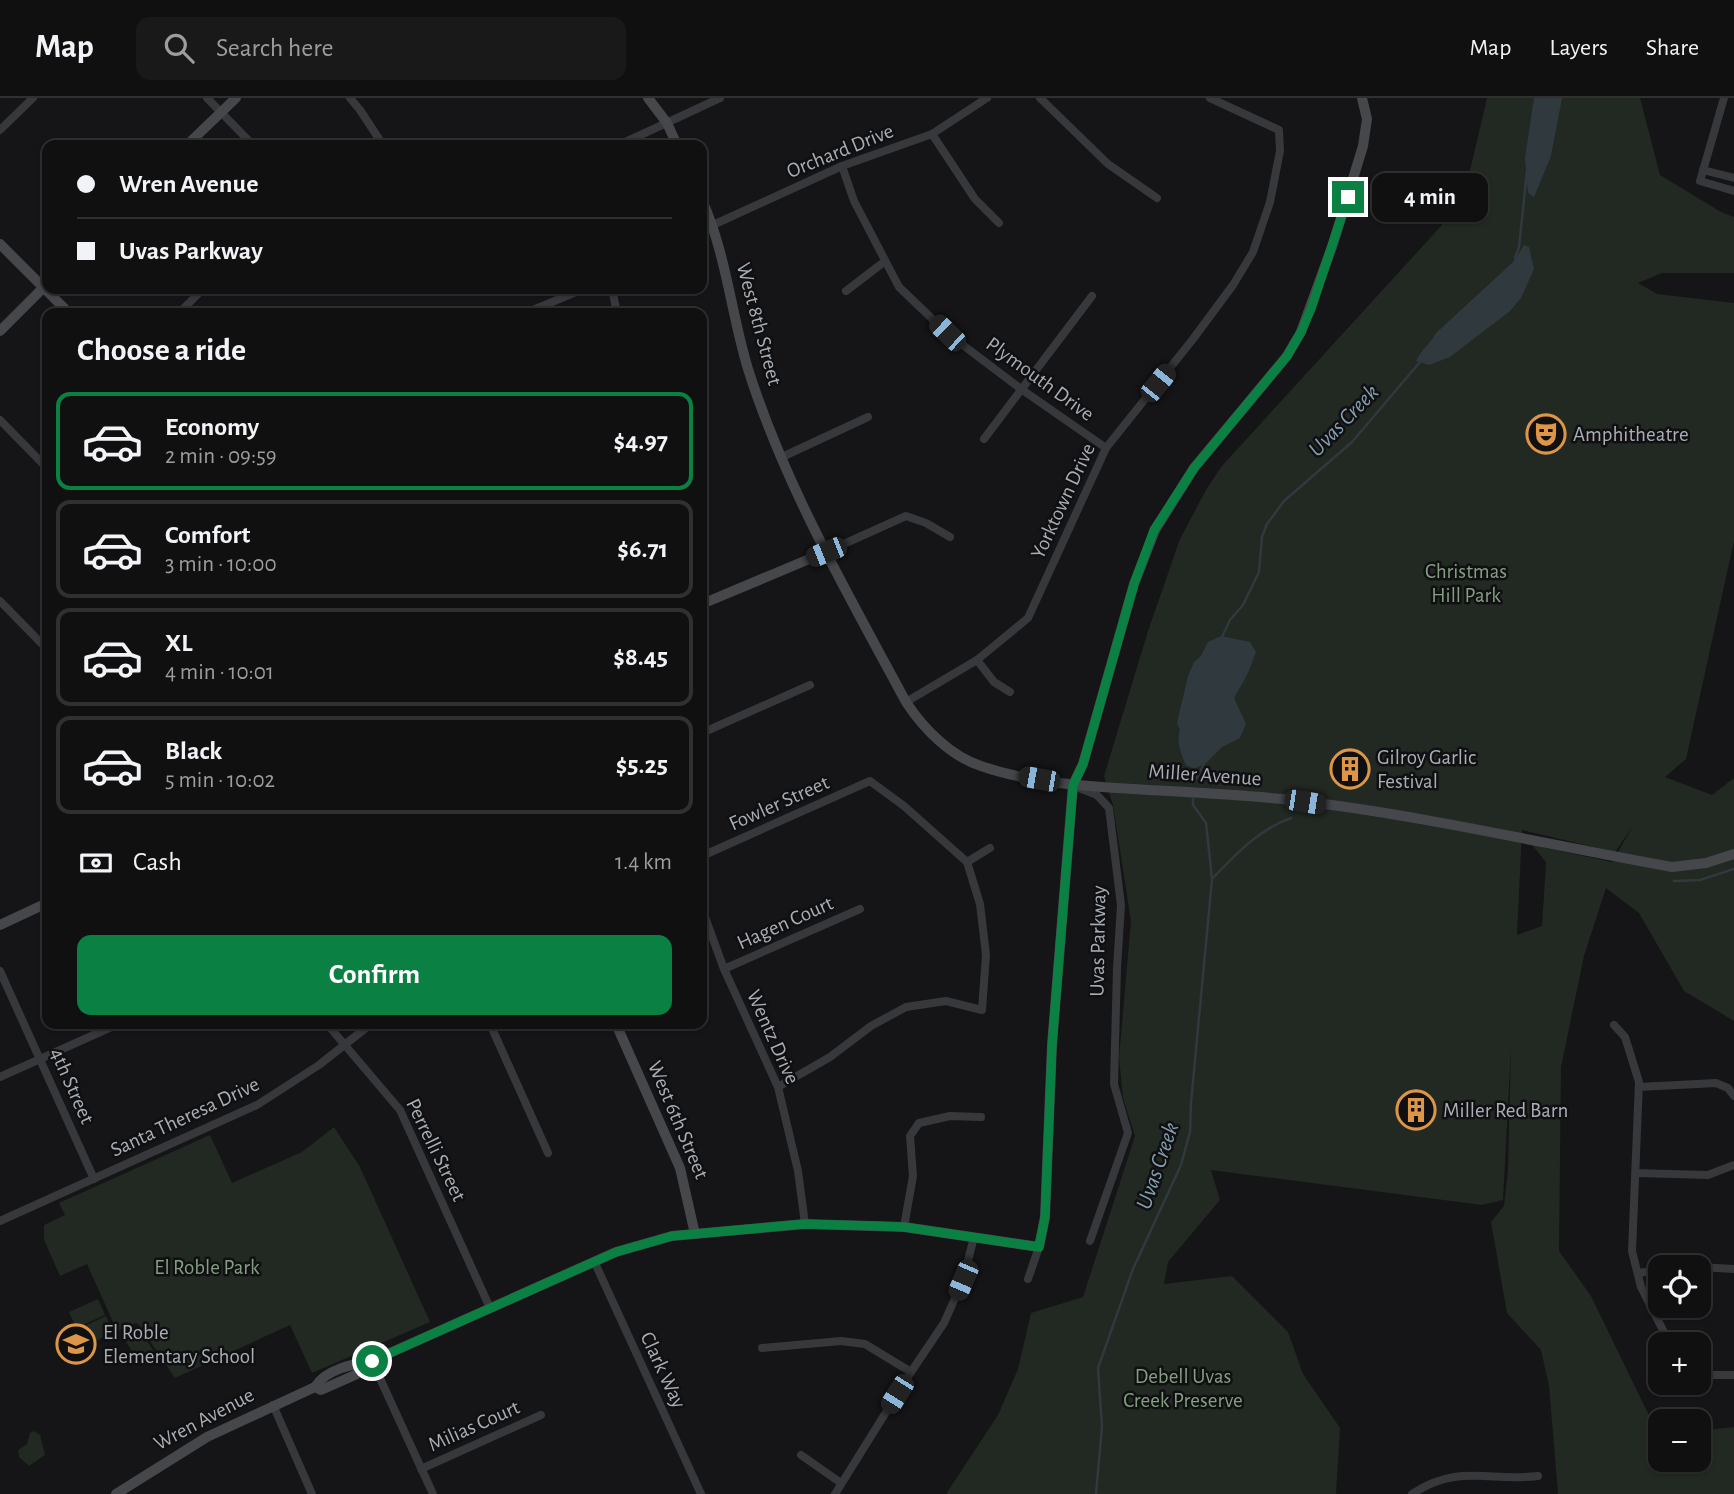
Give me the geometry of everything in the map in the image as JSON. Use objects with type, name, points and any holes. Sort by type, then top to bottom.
[{"type":"street","points":[[0,130],[33,98]]},
{"type":"street","points":[[207,98],[248,140]]},
{"type":"street","points":[[192,140],[236,98]]},
{"type":"street","points":[[349,98],[380,140]]},
{"type":"street","points":[[648,98],[667,123],[675,140]]},
{"type":"street","points":[[631,140],[720,98]]},
{"type":"street","name":"Orchard Drive","points":[[707,227],[842,166],[932,134],[987,98]]},
{"type":"street","points":[[1040,98],[1108,164],[1157,198]]},
{"type":"street","name":"Yorktown Drive","points":[[906,702],[977,660],[1028,618],[1106,448],[1233,285],[1252,252],[1270,202],[1280,150],[1279,130],[1210,98]]},
{"type":"street","points":[[1028,1279],[1039,1247],[1045,1217],[1052,1045],[1073,785],[1083,764],[1134,584],[1154,530],[1194,468],[1287,356],[1311,309],[1363,146],[1367,119],[1362,98]]},
{"type":"street","points":[[1724,98],[1700,181],[1734,191]]},
{"type":"street","points":[[932,134],[975,199],[999,223]]},
{"type":"street","name":"Plymouth Drive","points":[[842,166],[854,201],[884,262],[900,287],[947,333],[1106,448]]},
{"type":"street","points":[[1703,170],[1734,178]]},
{"type":"street","name":"West 8th Street","points":[[707,211],[713,224],[748,369],[782,457]]},
{"type":"street","points":[[0,244],[42,282]]},
{"type":"street","points":[[846,291],[884,262]]},
{"type":"street","points":[[0,331],[42,290]]},
{"type":"street","points":[[53,294],[65,308]]},
{"type":"street","points":[[184,308],[198,294]]},
{"type":"street","points":[[538,308],[571,294]]},
{"type":"street","points":[[985,439],[1093,296]]},
{"type":"street","points":[[782,457],[868,416]]},
{"type":"street","points":[[0,420],[42,463]]},
{"type":"street","name":"Miller Avenue","points":[[782,457],[826,552],[906,702],[919,722],[936,738],[977,765],[999,772],[1073,785],[1305,802],[1409,817],[1672,867],[1706,863],[1734,854]]},
{"type":"street","points":[[707,602],[906,516],[926,523],[950,537]]},
{"type":"street","points":[[0,601],[42,644]]},
{"type":"street","points":[[977,660],[994,682],[1010,692]]},
{"type":"street","points":[[707,731],[810,685]]},
{"type":"street","name":"Fowler Street","points":[[707,854],[870,781],[904,806],[967,862]]},
{"type":"street","name":"Uvas Parkway","points":[[1073,785],[1097,795],[1109,808],[1121,905],[1114,1084],[1128,1133],[1090,1241]]},
{"type":"street","points":[[778,1087],[830,1057],[871,1026],[906,1007],[946,1001],[982,1010],[986,955],[980,904],[967,862],[990,848]]},
{"type":"street","points":[[0,925],[42,905]]},
{"type":"street","name":"Hagen Court","points":[[724,969],[860,909]]},
{"type":"street","name":"Wentz Drive","points":[[707,923],[724,969],[778,1087],[798,1171],[804,1224]]},
{"type":"street","name":"4th Street","points":[[0,971],[94,1179]]},
{"type":"street","points":[[1614,1025],[1625,1037],[1639,1087],[1632,1251],[1641,1287],[1664,1332]]},
{"type":"street","points":[[0,1077],[107,1029]]},
{"type":"street","name":"Perrelli Street","points":[[331,1029],[400,1110],[490,1308]]},
{"type":"street","name":"Santa Theresa Drive","points":[[0,1221],[257,1105],[365,1029]]},
{"type":"street","points":[[492,1029],[548,1153]]},
{"type":"street","name":"West 6th Street","points":[[618,1029],[680,1168],[695,1234]]},
{"type":"street","points":[[1639,1087],[1716,1083],[1728,1088],[1734,1096]]},
{"type":"street","points":[[904,1227],[913,1176],[910,1136],[919,1123],[950,1116],[981,1117]]},
{"type":"street","points":[[1636,1173],[1708,1175],[1734,1165]]},
{"type":"street","name":"Wren Avenue","points":[[116,1494],[174,1455],[272,1405],[315,1387],[320,1378],[351,1364],[372,1361],[594,1261],[649,1241],[804,1224],[904,1227],[1039,1247]]},
{"type":"street","points":[[835,1494],[944,1323],[963,1280],[974,1237]]},
{"type":"street","name":"Clark Way","points":[[594,1261],[701,1494]]},
{"type":"street","points":[[1711,1268],[1734,1269]]},
{"type":"street","points":[[1638,1273],[1648,1272]]},
{"type":"street","points":[[762,1348],[841,1341],[865,1344],[911,1372]]},
{"type":"street","points":[[372,1361],[433,1494]]},
{"type":"street","points":[[1711,1375],[1734,1375]]},
{"type":"street","points":[[272,1405],[312,1494]]},
{"type":"street","name":"Milias Court","points":[[421,1469],[541,1415]]},
{"type":"street","points":[[801,1455],[841,1483]]},
{"type":"street","points":[[1412,1494],[1436,1481],[1459,1475],[1519,1478],[1538,1476]]},
{"type":"green space","name":"Christmas Hill Park","points":[[1487,98],[1640,98],[1660,175],[1734,217],[1734,273],[1662,273],[1638,283],[1657,294],[1734,303],[1734,541],[1686,759],[1665,777],[1712,795],[1734,778],[1734,1021],[1684,991],[1639,913],[1606,888],[1584,956],[1561,1067],[1559,1251],[1591,1296],[1648,1413],[1648,1472],[1711,1472],[1711,1430],[1734,1427],[1734,1494],[1558,1494],[1549,1386],[1541,1350],[1507,1313],[1491,1222],[1504,1206],[1508,1169],[1511,1049],[1503,1200],[1482,1205],[1211,1170],[1220,1200],[1168,1262],[1164,1284],[1232,1276],[1288,1332],[1303,1374],[1340,1428],[1336,1494],[946,1494],[998,1415],[1018,1369],[1031,1313],[1083,1297],[1135,1136],[1123,1098],[1119,1058],[1131,921],[1113,805],[1104,776],[1148,631],[1180,539],[1221,467],[1452,214],[1465,192]],"holes":[[[1633,826],[1612,862],[1532,845],[1546,862],[1542,926],[1517,935],[1522,830],[1615,852]]]},
{"type":"green space","name":"El Roble Park","points":[[334,1127],[360,1167],[430,1322],[312,1373],[290,1325],[175,1378],[139,1325],[136,1323],[117,1331],[87,1264],[60,1276],[44,1240],[44,1225],[65,1215],[59,1203],[210,1135],[232,1183],[302,1152]]},
{"type":"green space","points":[[98,1299],[105,1315],[76,1328],[69,1312]]},
{"type":"green space","points":[[106,1316],[113,1333],[84,1346],[76,1330]]},
{"type":"green space","points":[[137,1326],[155,1353],[140,1363],[122,1336]]},
{"type":"green space","points":[[34,1431],[40,1435],[45,1455],[29,1466],[19,1457],[18,1450],[27,1444],[30,1433]]},
{"type":"shaded area","points":[[1534,98],[1562,98],[1551,156],[1534,197],[1528,193],[1525,158]]},
{"type":"shaded area","points":[[1524,245],[1529,247],[1534,269],[1521,298],[1510,311],[1450,357],[1429,365],[1416,361],[1436,333],[1513,262]]},
{"type":"shaded area","points":[[1221,636],[1250,642],[1256,652],[1234,698],[1246,724],[1240,738],[1222,747],[1206,763],[1194,769],[1186,765],[1182,756],[1177,723],[1194,662],[1201,656],[1208,642]]},
{"type":"waterway","name":"Uvas Creek","points":[[1515,258],[1519,247],[1527,171]]},
{"type":"waterway","name":"Uvas Creek","points":[[1221,639],[1230,620],[1243,605],[1259,572],[1262,537],[1267,524],[1284,501],[1352,442],[1420,362]]},
{"type":"waterway","name":"Uvas Creek","points":[[1196,779],[1204,764]]},
{"type":"waterway","name":"Uvas Creek","points":[[1096,1494],[1102,1427],[1098,1368],[1133,1269],[1181,1165],[1190,1132],[1212,879],[1206,823],[1193,805],[1193,799]]},
{"type":"waterway","points":[[1212,879],[1258,836],[1291,818]]},
{"type":"waterway","points":[[1674,881],[1700,880],[1734,869]]},
{"type":"place","name":"Amphitheatre","points":[[1546,434]]},
{"type":"place","name":"Gilroy Garlic Festival","points":[[1350,769]]},
{"type":"place","name":"Miller Red Barn","points":[[1416,1110]]},
{"type":"place","name":"El Roble Elementary School","points":[[76,1344]]},
{"type":"route","points":[[372,1361],[616,1252],[672,1236],[804,1224],[879,1226],[904,1227],[1039,1247],[1045,1217],[1052,1045],[1073,785],[1083,764],[1134,584],[1154,530],[1194,468],[1255,397],[1287,356],[1301,332],[1348,197]]},
{"type":"park label","name":"Debell Uvas Creek Preserve","points":[[1183,1388]]}]
